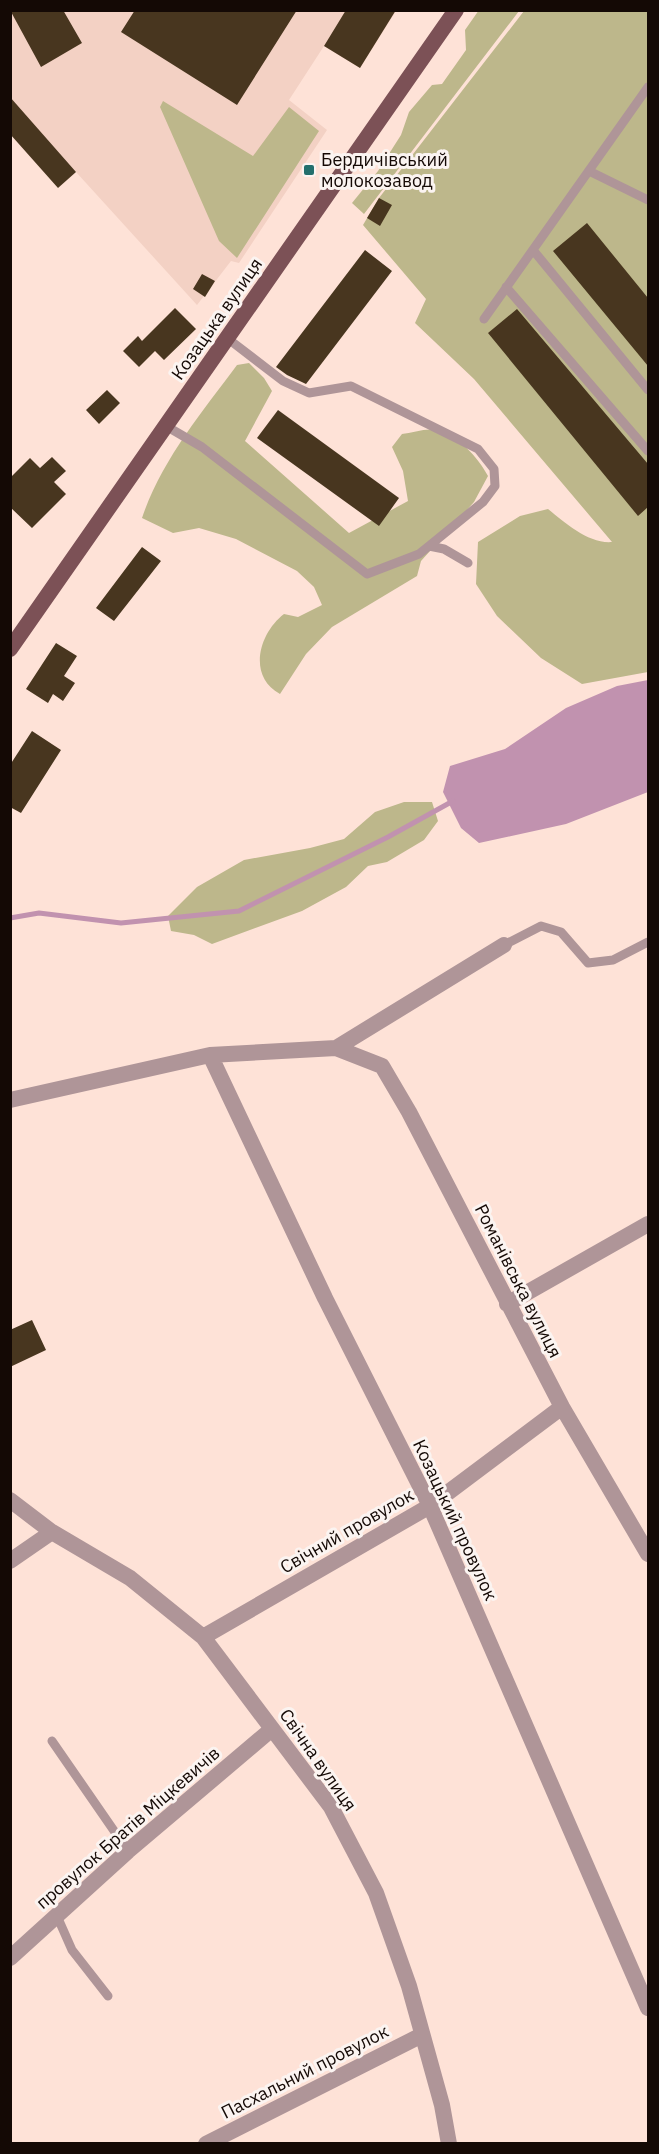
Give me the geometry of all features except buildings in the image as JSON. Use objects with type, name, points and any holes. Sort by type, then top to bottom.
[{"type":"main road","name":"Козацька вулиця","points":[[10,649],[456,10]]},
{"type":"street","name":"Романівська вулиця","points":[[336,1048],[504,945]]},
{"type":"street","name":"Романівська вулиця","points":[[10,1100],[210,1055],[336,1048],[382,1066],[409,1112],[562,1407],[648,1554]]},
{"type":"street","name":"Козацький провулок","points":[[210,1055],[325,1298],[430,1506],[648,2008]]},
{"type":"street","points":[[507,1304],[648,1224]]},
{"type":"street","name":"Свічний провулок","points":[[203,1637],[430,1506],[562,1407]]},
{"type":"street","name":"Свічна вулиця","points":[[10,1500],[52,1532],[130,1578],[203,1637],[331,1808],[376,1893],[422,2035],[442,2105],[449,2144]]},
{"type":"street","points":[[10,1561],[52,1532]]},
{"type":"street","name":"провулок Братів Міцкевичів","points":[[10,1958],[128,1851],[272,1729]]},
{"type":"street","name":"Пасхальний провулок","points":[[206,2144],[422,2035]]},
{"type":"lane","points":[[484,319],[648,87]]},
{"type":"lane","points":[[589,171],[648,200]]},
{"type":"lane","points":[[533,250],[648,390]]},
{"type":"lane","points":[[507,287],[648,451]]},
{"type":"lane","points":[[166,426],[202,447],[367,574],[419,554],[483,502],[495,486],[495,469],[478,449],[351,386],[309,393],[283,381],[227,338]]},
{"type":"lane","points":[[429,546],[444,549],[468,563]]},
{"type":"lane","points":[[504,945],[541,926],[561,932],[588,963],[612,960],[648,942]]},
{"type":"lane","points":[[52,1741],[128,1851]]},
{"type":"lane","points":[[57,1916],[72,1950],[108,1996]]},
{"type":"shaded area","points":[[479,10],[519,11],[364,214],[352,203],[378,171],[401,135],[409,112],[432,85],[442,84],[466,50],[465,30]]},
{"type":"shaded area","points":[[10,11],[396,11],[360,68],[324,46],[289,100],[327,130],[239,263],[231,261],[197,305],[76,172],[11,134]]},
{"type":"shaded area","points":[[524,11],[648,11],[648,672],[582,684],[541,658],[497,616],[476,584],[478,542],[520,516],[548,509],[586,536],[603,542],[612,542],[474,379],[415,323],[426,299],[363,225],[379,198]]},
{"type":"shaded area","points":[[163,101],[253,156],[289,107],[319,131],[237,258],[219,241],[160,107]]},
{"type":"shaded area","points":[[249,363],[264,378],[272,391],[245,441],[349,533],[408,501],[403,471],[392,447],[402,434],[427,430],[444,433],[466,448],[488,476],[474,502],[421,561],[417,576],[332,627],[306,654],[280,694],[263,677],[260,654],[263,643],[275,622],[284,614],[298,617],[322,605],[314,587],[297,571],[236,539],[199,528],[173,533],[142,518],[171,457],[197,419],[237,365]]},
{"type":"shaded area","points":[[648,680],[648,792],[566,824],[479,843],[461,828],[443,792],[450,766],[505,749],[566,708],[617,686]]},
{"type":"shaded area","points":[[404,802],[432,802],[438,821],[424,840],[387,862],[368,866],[346,887],[302,911],[212,944],[194,935],[171,931],[168,916],[197,887],[244,860],[310,848],[344,839],[375,812]]},
{"type":"waterway","points":[[10,918],[39,913],[121,923],[239,911],[388,837],[453,801]]},
{"type":"place","name":"Бердичівський молокозавод","points":[[309,170]]}]
